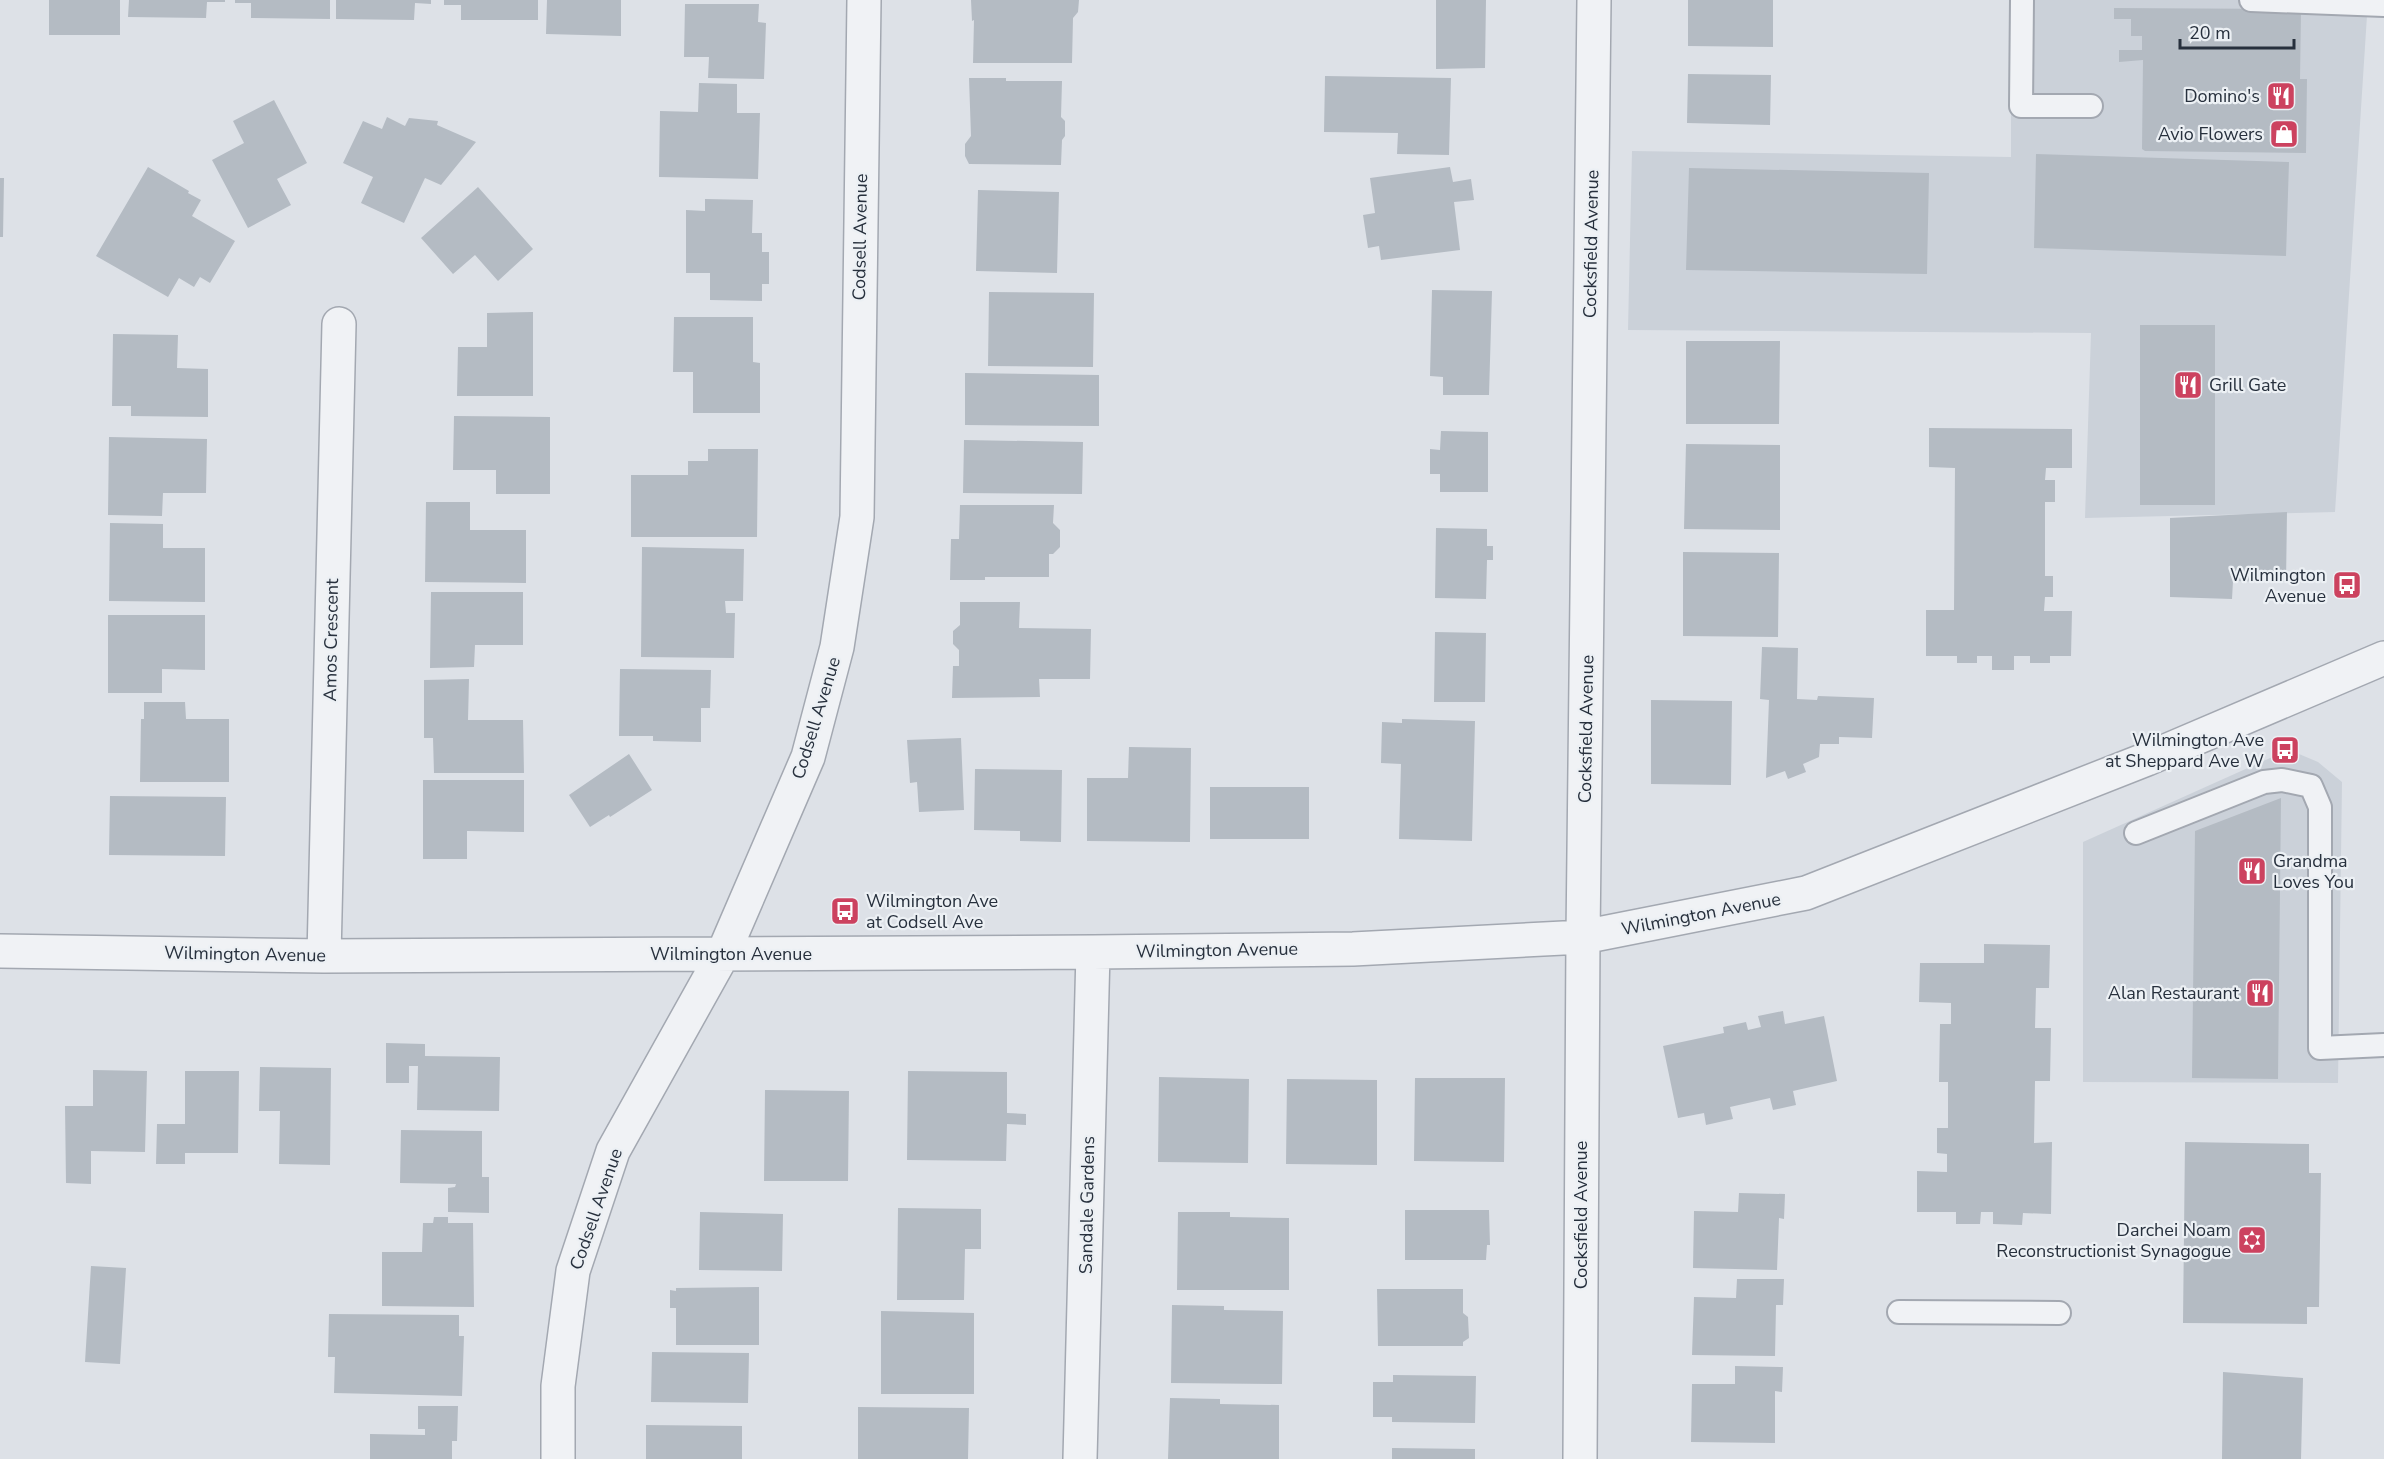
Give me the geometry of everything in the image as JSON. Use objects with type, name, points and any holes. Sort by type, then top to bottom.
[{"type":"street","name":"Codsell Avenue","points":[[558,1459],[558,1386],[573,1271],[614,1151],[723,954],[808,757],[837,647],[856,517],[864,0]]},
{"type":"street","name":"Cocksfield Avenue","points":[[1580,1459],[1583,937],[1594,0]]},
{"type":"street","name":"Amos Crescent","points":[[324,956],[339,324]]},
{"type":"street","name":"Wilmington Avenue","points":[[0,951],[324,956],[1093,952],[1353,949],[1583,937],[1806,893],[2148,759],[2384,658]]},
{"type":"street","name":"Sandale Gardens","points":[[1080,1459],[1093,952]]},
{"type":"lane","points":[[2022,0],[2021,106],[2091,106]]},
{"type":"lane","points":[[2251,0],[2384,5]]},
{"type":"lane","points":[[2136,833],[2264,782],[2282,780],[2311,786],[2320,807],[2320,1047],[2384,1046]]},
{"type":"lane","points":[[1899,1312],[2059,1313]]},
{"type":"shaded area","points":[[2011,0],[2368,0],[2335,512],[2085,518],[2091,333],[1628,330],[1632,151],[2011,157]]},
{"type":"shaded area","points":[[2279,754],[2299,754],[2318,762],[2342,782],[2338,1083],[2083,1082],[2083,842]]},
{"type":"building","points":[[49,0],[120,0],[120,35],[49,35]]},
{"type":"building","points":[[129,0],[225,0],[225,2],[207,2],[206,18],[128,17]]},
{"type":"building","points":[[235,0],[330,0],[330,19],[251,18],[251,3],[235,3]]},
{"type":"building","points":[[336,0],[431,0],[431,4],[415,3],[414,20],[336,19]]},
{"type":"building","points":[[444,0],[538,0],[538,20],[461,20],[461,5],[444,5]]},
{"type":"building","points":[[547,0],[621,0],[621,36],[546,34]]},
{"type":"building","points":[[971,0],[1079,0],[1078,12],[1073,18],[1072,63],[973,63],[974,20],[972,21]]},
{"type":"building","points":[[1436,0],[1486,0],[1485,68],[1436,69]]},
{"type":"building","points":[[1688,0],[1773,0],[1773,47],[1688,46]]},
{"type":"building","points":[[685,4],[759,4],[758,22],[766,23],[764,79],[708,78],[709,57],[684,57]]},
{"type":"building","points":[[2114,8],[2301,9],[2300,79],[2307,79],[2306,153],[2145,151],[2142,149],[2143,60],[2119,62],[2119,50],[2142,50],[2142,36],[2131,36],[2131,19],[2114,19]]},
{"type":"building","points":[[1688,74],[1771,75],[1770,125],[1687,123]]},
{"type":"building","points":[[1325,76],[1451,78],[1449,155],[1397,154],[1398,133],[1324,132]]},
{"type":"building","points":[[969,78],[1006,78],[1006,81],[1062,81],[1061,117],[1065,121],[1065,136],[1062,140],[1061,165],[969,164],[965,156],[965,144],[971,136]]},
{"type":"building","points":[[699,83],[737,84],[737,113],[760,113],[758,179],[659,177],[660,111],[698,112]]},
{"type":"building","points":[[274,100],[307,163],[277,179],[291,205],[248,228],[212,160],[244,143],[233,121]]},
{"type":"building","points":[[387,117],[405,126],[409,118],[438,121],[437,125],[476,142],[441,185],[425,178],[404,223],[361,203],[373,177],[343,163],[363,121],[382,129]]},
{"type":"building","points":[[2036,154],[2289,162],[2286,256],[2034,248]]},
{"type":"building","points":[[148,167],[201,200],[192,216],[235,241],[210,283],[200,277],[194,287],[179,278],[168,297],[96,256]]},
{"type":"building","points":[[1450,167],[1453,182],[1471,179],[1474,200],[1454,202],[1460,250],[1381,260],[1379,246],[1368,248],[1363,215],[1375,213],[1370,178]]},
{"type":"building","points":[[1689,168],[1929,173],[1927,274],[1686,270]]},
{"type":"building","points":[[0,178],[4,178],[3,237],[0,237]]},
{"type":"building","points":[[478,187],[533,249],[498,281],[475,255],[453,274],[421,238]]},
{"type":"building","points":[[978,190],[1059,192],[1057,273],[976,271]]},
{"type":"building","points":[[705,199],[753,200],[752,233],[762,233],[762,252],[769,252],[769,284],[762,284],[762,301],[710,300],[710,273],[686,273],[686,210],[705,211]]},
{"type":"building","points":[[1432,290],[1492,291],[1489,395],[1443,395],[1443,377],[1430,376]]},
{"type":"building","points":[[989,292],[1094,293],[1093,367],[988,366]]},
{"type":"building","points":[[533,312],[533,396],[457,396],[458,347],[487,347],[487,313]]},
{"type":"building","points":[[674,317],[753,317],[753,362],[760,363],[760,413],[693,413],[693,372],[673,372]]},
{"type":"building","points":[[2140,325],[2215,325],[2215,505],[2140,505]]},
{"type":"building","points":[[113,334],[178,335],[177,368],[208,369],[208,417],[131,416],[131,406],[112,406]]},
{"type":"building","points":[[1686,341],[1780,341],[1779,424],[1686,424]]},
{"type":"building","points":[[965,373],[1099,375],[1099,426],[965,425]]},
{"type":"building","points":[[454,416],[550,417],[550,494],[496,494],[496,470],[453,470]]},
{"type":"building","points":[[1929,428],[2072,429],[2072,468],[2046,468],[2045,480],[2055,480],[2055,502],[2045,502],[2045,576],[2053,576],[2053,597],[2045,597],[2044,611],[2072,611],[2071,656],[2050,656],[2050,663],[2030,663],[2030,656],[2014,656],[2014,670],[1992,670],[1992,656],[1977,656],[1977,663],[1957,663],[1957,656],[1926,656],[1926,610],[1954,610],[1955,468],[1929,467]]},
{"type":"building","points":[[1441,431],[1488,432],[1488,492],[1440,492],[1440,474],[1430,474],[1430,449],[1440,450]]},
{"type":"building","points":[[109,437],[207,439],[206,493],[163,493],[162,516],[108,515]]},
{"type":"building","points":[[964,440],[1083,442],[1082,494],[963,493]]},
{"type":"building","points":[[1686,444],[1780,445],[1780,530],[1684,529]]},
{"type":"building","points":[[708,449],[758,449],[757,537],[631,537],[631,475],[688,475],[688,461],[708,461]]},
{"type":"building","points":[[426,502],[470,502],[470,530],[526,530],[526,583],[425,582]]},
{"type":"building","points":[[960,505],[1054,505],[1053,523],[1060,530],[1060,547],[1053,554],[1049,554],[1049,577],[985,577],[985,580],[950,580],[951,539],[959,539]]},
{"type":"building","points":[[2287,512],[2286,582],[2233,581],[2232,599],[2170,597],[2170,518]]},
{"type":"building","points":[[110,523],[163,524],[163,548],[205,548],[205,602],[109,601]]},
{"type":"building","points":[[1436,528],[1487,529],[1487,546],[1493,546],[1493,560],[1487,560],[1486,599],[1435,598]]},
{"type":"building","points":[[642,547],[744,549],[743,601],[725,601],[726,613],[735,613],[734,658],[641,657]]},
{"type":"building","points":[[1683,552],[1779,553],[1778,637],[1683,636]]},
{"type":"building","points":[[431,592],[523,592],[523,645],[475,645],[474,667],[430,668]]},
{"type":"building","points":[[960,602],[1020,602],[1019,628],[1091,629],[1090,679],[1039,679],[1040,697],[952,698],[953,666],[959,666],[959,650],[953,644],[953,631],[960,625]]},
{"type":"building","points":[[108,615],[205,615],[205,670],[162,669],[162,693],[108,693]]},
{"type":"building","points":[[1435,632],[1486,633],[1485,702],[1434,702]]},
{"type":"building","points":[[1762,647],[1798,648],[1797,699],[1817,700],[1818,696],[1874,698],[1872,738],[1839,737],[1839,744],[1820,744],[1819,757],[1803,764],[1806,772],[1788,779],[1785,771],[1766,778],[1769,700],[1760,699]]},
{"type":"building","points":[[620,669],[711,670],[710,708],[701,708],[701,742],[653,741],[653,736],[619,736]]},
{"type":"building","points":[[469,679],[468,720],[523,720],[524,773],[434,773],[433,738],[424,738],[424,680]]},
{"type":"building","points":[[1651,700],[1732,701],[1731,785],[1651,784]]},
{"type":"building","points":[[144,702],[185,702],[186,719],[229,719],[229,782],[140,782],[141,719],[144,719]]},
{"type":"building","points":[[1402,719],[1475,721],[1472,841],[1399,839],[1401,764],[1381,763],[1382,722],[1402,723]]},
{"type":"building","points":[[961,738],[964,810],[919,812],[917,782],[910,783],[907,740]]},
{"type":"building","points":[[1129,747],[1191,748],[1190,842],[1087,841],[1087,778],[1128,778]]},
{"type":"building","points":[[629,754],[652,790],[590,827],[569,795]]},
{"type":"building","points":[[975,769],[1062,770],[1061,842],[1020,841],[1020,831],[974,830]]},
{"type":"building","points":[[423,780],[524,780],[524,832],[467,831],[467,859],[423,859]]},
{"type":"building","points":[[1210,787],[1309,787],[1309,839],[1210,839]]},
{"type":"building","points":[[110,796],[226,797],[225,856],[109,855]]},
{"type":"building","points":[[2281,798],[2278,1079],[2192,1078],[2195,831]]},
{"type":"building","points":[[1984,944],[2050,945],[2049,988],[2036,988],[2035,1028],[2051,1028],[2050,1081],[2035,1081],[2034,1143],[2052,1142],[2051,1214],[2023,1213],[2022,1225],[1993,1224],[1993,1212],[1981,1212],[1980,1224],[1956,1224],[1956,1212],[1917,1212],[1917,1171],[1947,1172],[1947,1154],[1937,1153],[1937,1128],[1948,1128],[1948,1082],[1939,1082],[1940,1024],[1951,1024],[1951,1003],[1919,1002],[1920,963],[1984,963]]},
{"type":"building","points":[[1783,1011],[1785,1024],[1824,1016],[1837,1081],[1793,1091],[1796,1105],[1773,1110],[1770,1098],[1730,1107],[1733,1119],[1706,1125],[1704,1113],[1678,1118],[1663,1046],[1724,1033],[1723,1027],[1746,1022],[1748,1030],[1761,1027],[1758,1016]]},
{"type":"building","points":[[386,1043],[425,1044],[425,1056],[500,1057],[499,1111],[417,1110],[418,1066],[409,1066],[409,1083],[386,1083]]},
{"type":"building","points":[[260,1067],[331,1068],[330,1165],[279,1164],[280,1111],[259,1111]]},
{"type":"building","points":[[93,1070],[147,1071],[145,1152],[91,1151],[91,1184],[66,1183],[65,1106],[93,1106]]},
{"type":"building","points":[[185,1071],[239,1071],[238,1153],[185,1153],[185,1164],[156,1164],[157,1124],[185,1124]]},
{"type":"building","points":[[908,1071],[1007,1072],[1007,1113],[1026,1114],[1026,1125],[1007,1124],[1006,1161],[907,1160]]},
{"type":"building","points":[[1159,1077],[1249,1079],[1248,1163],[1158,1162]]},
{"type":"building","points":[[1415,1078],[1505,1078],[1504,1162],[1414,1161]]},
{"type":"building","points":[[1287,1079],[1377,1080],[1377,1165],[1286,1164]]},
{"type":"building","points":[[765,1090],[849,1091],[848,1181],[764,1181]]},
{"type":"building","points":[[401,1130],[482,1131],[482,1177],[489,1177],[489,1213],[448,1212],[448,1188],[455,1187],[456,1184],[400,1183]]},
{"type":"building","name":"Darchei Noam Reconstructionist Synagogue","points":[[2185,1142],[2309,1144],[2309,1173],[2321,1173],[2319,1307],[2307,1307],[2307,1324],[2183,1323]]},
{"type":"building","points":[[1739,1193],[1785,1194],[1784,1219],[1779,1218],[1777,1270],[1693,1268],[1694,1211],[1738,1212]]},
{"type":"building","points":[[898,1208],[981,1209],[981,1249],[965,1249],[964,1300],[897,1300]]},
{"type":"building","points":[[1405,1210],[1489,1210],[1490,1245],[1487,1245],[1486,1260],[1405,1260]]},
{"type":"building","points":[[700,1212],[783,1214],[782,1271],[699,1270]]},
{"type":"building","points":[[1178,1212],[1230,1212],[1230,1217],[1289,1218],[1289,1290],[1177,1290]]},
{"type":"building","points":[[434,1217],[448,1217],[448,1223],[473,1223],[474,1307],[382,1306],[382,1252],[422,1252],[423,1223],[433,1223]]},
{"type":"building","points":[[91,1266],[126,1268],[120,1364],[85,1362]]},
{"type":"building","points":[[1737,1279],[1784,1279],[1783,1305],[1776,1305],[1775,1356],[1692,1355],[1694,1297],[1736,1298]]},
{"type":"building","points":[[759,1287],[759,1345],[676,1345],[676,1308],[670,1308],[670,1290]]},
{"type":"building","points":[[1377,1289],[1463,1289],[1463,1313],[1468,1317],[1469,1338],[1463,1342],[1463,1346],[1378,1346]]},
{"type":"building","points":[[1172,1305],[1224,1306],[1224,1310],[1283,1311],[1282,1384],[1171,1383]]},
{"type":"building","points":[[881,1311],[974,1313],[974,1394],[881,1394]]},
{"type":"building","points":[[329,1314],[459,1315],[459,1336],[464,1336],[462,1396],[334,1393],[335,1357],[328,1357]]},
{"type":"building","points":[[652,1352],[749,1353],[748,1403],[651,1402]]},
{"type":"building","points":[[1735,1366],[1783,1367],[1782,1392],[1775,1391],[1775,1443],[1691,1442],[1692,1384],[1735,1384]]},
{"type":"building","points":[[2223,1372],[2303,1378],[2301,1459],[2222,1459]]},
{"type":"building","points":[[1393,1375],[1476,1376],[1475,1423],[1392,1422],[1392,1417],[1373,1417],[1373,1382],[1393,1382]]},
{"type":"building","points":[[1170,1398],[1220,1399],[1220,1404],[1279,1405],[1279,1459],[1168,1459]]},
{"type":"building","points":[[418,1406],[458,1406],[457,1441],[452,1441],[452,1459],[370,1459],[370,1434],[425,1435],[425,1429],[418,1429]]},
{"type":"building","points":[[858,1407],[969,1408],[968,1459],[858,1459]]},
{"type":"building","points":[[646,1425],[742,1426],[742,1459],[646,1459]]},
{"type":"building","points":[[1392,1448],[1475,1449],[1475,1459],[1392,1459]]},
{"type":"place","name":"Domino's","points":[[2281,96]]},
{"type":"place","name":"Avio Flowers","points":[[2284,134]]},
{"type":"place","name":"Grill Gate","points":[[2188,385]]},
{"type":"place","name":"Wilmington Avenue","points":[[2347,585]]},
{"type":"place","name":"Wilmington Ave at Sheppard Ave W","points":[[2285,750]]},
{"type":"place","name":"Grandma Loves You","points":[[2252,871]]},
{"type":"place","name":"Wilmington Ave at Codsell Ave","points":[[845,911]]},
{"type":"place","name":"Alan Restaurant","points":[[2260,993]]},
{"type":"place","name":"Darchei Noam Reconstructionist Synagogue","points":[[2252,1240]]}]
